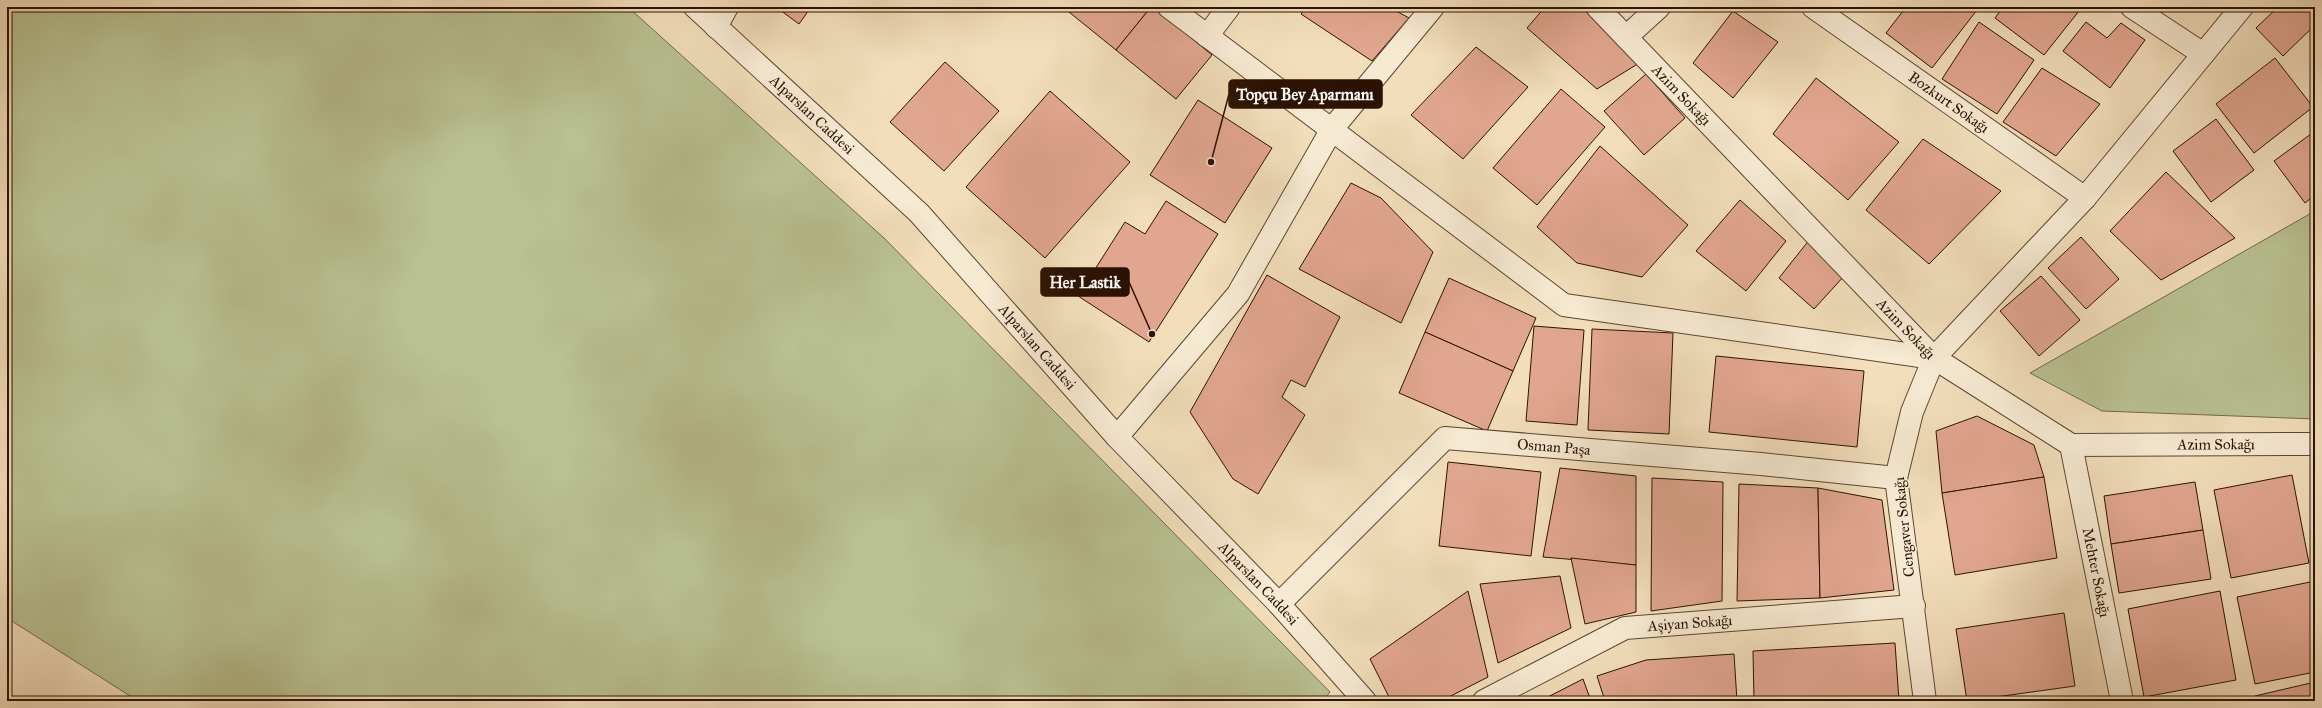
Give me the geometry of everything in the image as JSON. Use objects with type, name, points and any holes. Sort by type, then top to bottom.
[{"type":"street","name":"Alparslan Caddesi","points":[[695,7],[919,214],[1117,437],[1279,604],[1361,699]]},
{"type":"street","points":[[716,27],[727,7]]},
{"type":"street","points":[[1169,7],[1564,305],[1934,358],[2085,198],[2242,7]]},
{"type":"street","points":[[1207,36],[1229,7]]},
{"type":"street","points":[[1117,437],[1238,294],[1332,130],[1433,7]]},
{"type":"street","name":"Azim Sokağı","points":[[1597,7],[1934,358],[2071,445],[2315,444]]},
{"type":"street","points":[[1626,37],[1659,7]]},
{"type":"street","name":"Bozkurt Sokağı","points":[[1813,7],[2085,198]]},
{"type":"street","points":[[2132,7],[2203,54]]},
{"type":"street","name":"Cengaver Sokağı","points":[[1925,701],[1914,606],[1896,478],[1912,412],[1934,358]]},
{"type":"street","name":"Osman Paşa","points":[[1279,604],[1445,438],[1761,464],[1896,478]]},
{"type":"street","name":"Mehter Sokağı","points":[[2071,445],[2122,701]]},
{"type":"street","name":"Aşiyan Sokağı","points":[[1484,701],[1625,628],[1914,606]]},
{"type":"green space","points":[[7,7],[628,7],[884,238],[1330,692],[1323,701],[138,701],[7,618]]},
{"type":"green space","points":[[2315,211],[2315,419],[2102,411],[2030,373]]},
{"type":"building","points":[[776,7],[811,7],[799,24]]},
{"type":"building","points":[[1073,7],[1151,7],[1116,50],[1069,12]]},
{"type":"building","points":[[1151,7],[1154,7],[1212,55],[1176,99],[1116,50]]},
{"type":"building","points":[[1307,7],[1389,7],[1409,18],[1372,61],[1301,14]]},
{"type":"building","points":[[1545,7],[1582,7],[1644,60],[1597,89],[1527,28]]},
{"type":"building","points":[[1906,7],[1972,7],[1977,10],[1932,68],[1886,33]]},
{"type":"building","points":[[2003,7],[2075,7],[2079,11],[2044,55],[1995,18]]},
{"type":"building","points":[[2278,7],[2311,7],[2315,11],[2315,25],[2283,56],[2256,28]]},
{"type":"building","points":[[1733,11],[1778,42],[1733,98],[1693,63]]},
{"type":"building","points":[[1979,22],[2034,60],[1997,114],[1942,79]]},
{"type":"building","points":[[2086,22],[2107,38],[2121,23],[2145,40],[2110,88],[2063,51]]},
{"type":"building","points":[[1476,47],[1528,87],[1463,159],[1411,115]]},
{"type":"building","points":[[2275,58],[2313,107],[2254,153],[2216,104]]},
{"type":"building","points":[[945,62],[999,111],[944,171],[890,122]]},
{"type":"building","points":[[2042,68],[2100,104],[2056,156],[2003,122]]},
{"type":"building","points":[[1646,74],[1685,118],[1644,155],[1604,111]]},
{"type":"building","points":[[1816,78],[1899,142],[1848,200],[1773,134]]},
{"type":"building","points":[[1561,89],[1605,127],[1537,205],[1493,168]]},
{"type":"building","points":[[1050,91],[1130,162],[1045,258],[966,187]]},
{"type":"building","points":[[1198,100],[1272,148],[1225,223],[1150,175]]},
{"type":"building","points":[[2216,119],[2254,170],[2211,202],[2173,151]]},
{"type":"building","points":[[2315,131],[2315,195],[2305,203],[2274,161]]},
{"type":"building","points":[[1923,139],[2001,191],[1929,264],[1866,210]]},
{"type":"building","points":[[1600,146],[1688,225],[1642,277],[1577,263],[1537,227]]},
{"type":"building","points":[[2166,172],[2235,238],[2161,280],[2110,231]]},
{"type":"building","points":[[1351,183],[1381,198],[1433,252],[1401,323],[1299,269]]},
{"type":"building","points":[[1740,200],[1786,241],[1746,291],[1696,251]]},
{"type":"building","points":[[1166,201],[1218,234],[1149,342],[1078,296],[1125,222],[1145,234]]},
{"type":"building","points":[[2081,237],[2119,279],[2086,309],[2048,268]]},
{"type":"building","points":[[1810,239],[1845,275],[1814,309],[1779,278]]},
{"type":"building","points":[[1267,275],[1340,317],[1305,387],[1291,380],[1282,397],[1305,415],[1258,494],[1233,479],[1190,412]]},
{"type":"building","points":[[2041,276],[2080,320],[2039,356],[2000,311]]},
{"type":"building","points":[[1449,278],[1536,318],[1513,371],[1425,332]]},
{"type":"building","points":[[1534,326],[1584,330],[1577,425],[1526,421]]},
{"type":"building","points":[[1592,329],[1673,333],[1669,434],[1588,430]]},
{"type":"building","points":[[1425,332],[1513,371],[1487,431],[1399,393]]},
{"type":"building","points":[[1716,356],[1864,371],[1857,447],[1709,432]]},
{"type":"building","points":[[1977,416],[2034,445],[2044,477],[1942,493],[1936,431]]},
{"type":"building","points":[[1448,462],[1541,472],[1531,556],[1439,546]]},
{"type":"building","points":[[1560,468],[1636,476],[1636,565],[1543,557]]},
{"type":"building","points":[[2292,475],[2309,563],[2231,578],[2214,490]]},
{"type":"building","points":[[2044,477],[2057,558],[1955,575],[1942,493]]},
{"type":"building","points":[[1652,478],[1723,482],[1722,601],[1651,611]]},
{"type":"building","points":[[2195,482],[2203,530],[2111,544],[2104,496]]},
{"type":"building","points":[[1739,484],[1818,488],[1820,598],[1737,601]]},
{"type":"building","points":[[1818,488],[1882,500],[1894,590],[1820,598]]},
{"type":"building","points":[[2203,530],[2211,579],[2119,593],[2111,544]]},
{"type":"building","points":[[1571,558],[1636,565],[1636,612],[1585,624]]},
{"type":"building","points":[[1560,576],[1571,628],[1498,663],[1480,584]]},
{"type":"building","points":[[2315,581],[2315,672],[2255,684],[2237,597]]},
{"type":"building","points":[[1468,591],[1488,677],[1441,701],[1391,701],[1370,659]]},
{"type":"building","points":[[2220,591],[2236,680],[2144,697],[2128,609]]},
{"type":"building","points":[[2064,613],[2075,686],[1967,701],[1956,629]]},
{"type":"building","points":[[1895,643],[1899,701],[1754,701],[1753,651]]},
{"type":"building","points":[[1734,654],[1737,701],[1605,701],[1597,676],[1646,660]]},
{"type":"building","points":[[1583,679],[1591,701],[1540,701]]},
{"type":"building","points":[[2315,682],[2315,701],[2256,701],[2255,696]]},
{"type":"place","name":"Topçu Bey Aparmanı","points":[[1211,162]]},
{"type":"place","name":"Her Lastik","points":[[1152,334]]}]
